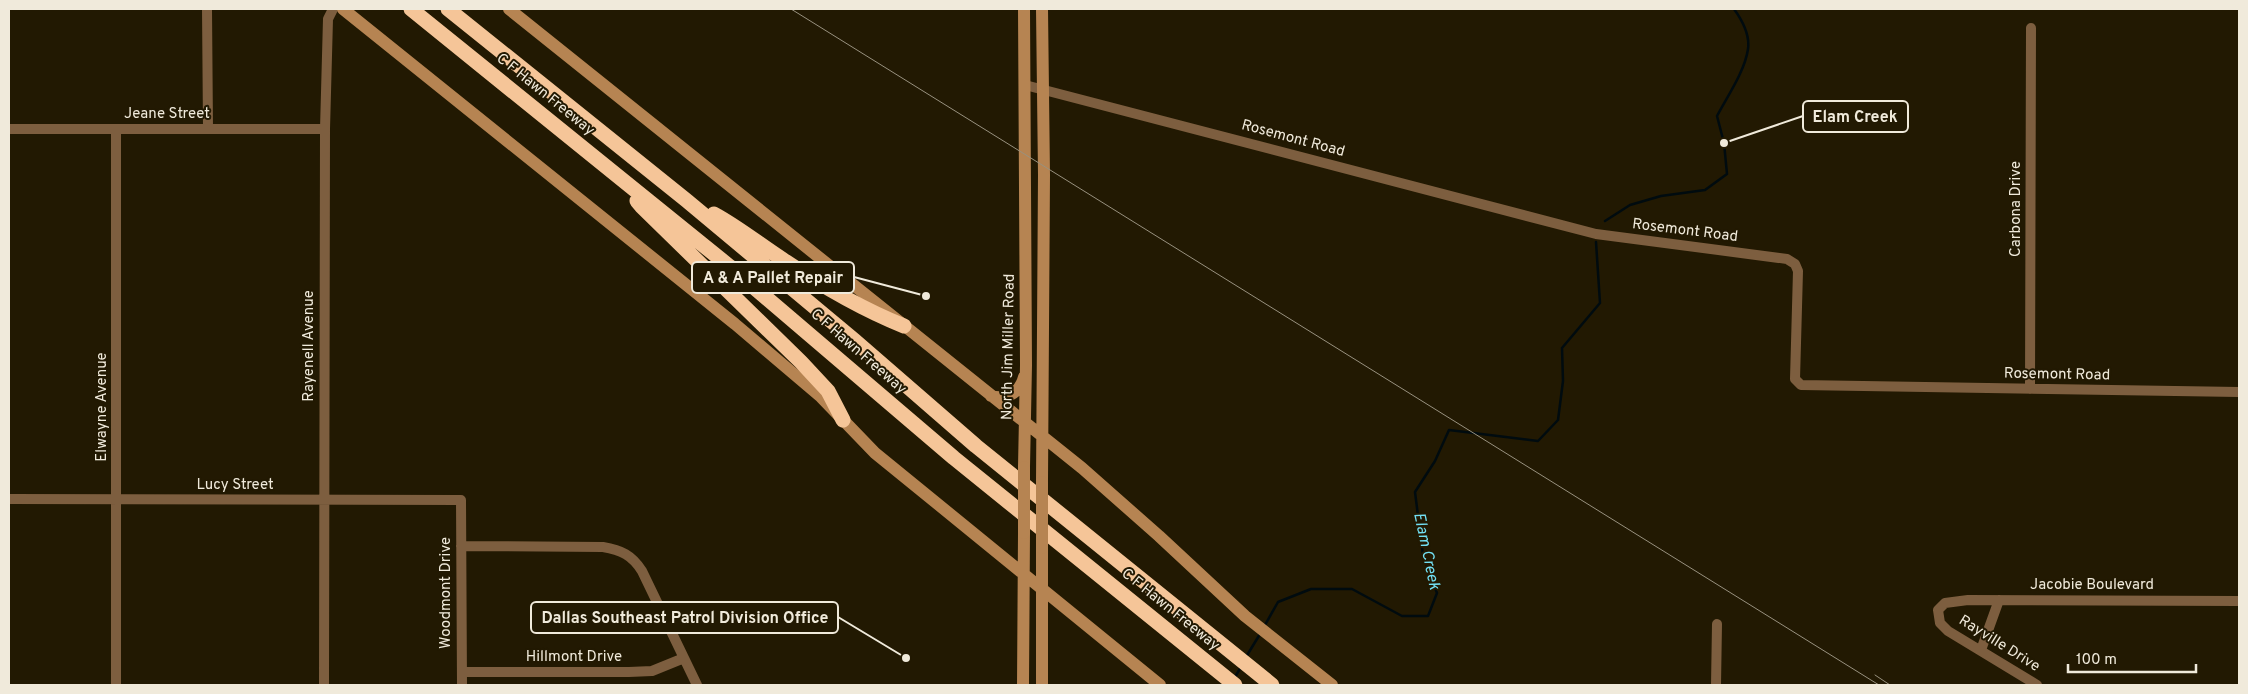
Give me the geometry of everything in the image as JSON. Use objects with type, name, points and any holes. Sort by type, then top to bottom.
[{"type":"highway","name":"C F Hawn Freeway","points":[[411,9],[626,182],[832,352],[954,458],[1235,685]]},
{"type":"highway","name":"C F Hawn Freeway","points":[[448,9],[686,200],[976,446],[1272,685]]},
{"type":"highway","points":[[626,182],[642,208],[773,334],[823,385],[843,420]]},
{"type":"highway","points":[[686,200],[737,226],[835,294],[865,311],[904,326]]},
{"type":"main road","points":[[343,9],[735,324],[820,397],[882,459],[1160,685]]},
{"type":"main road","points":[[509,9],[1111,493],[1245,616],[1332,685]]},
{"type":"main road","name":"North Jim Miller Road","points":[[1023,685],[1026,365],[1026,85],[1024,9]]},
{"type":"main road","points":[[1042,9],[1044,159],[1042,685]]},
{"type":"main road","points":[[991,396],[1006,396],[1019,390],[1026,365]]},
{"type":"main road","points":[[1023,649],[1042,648]]},
{"type":"street","points":[[207,9],[208,129]]},
{"type":"street","name":"Rayenell Avenue","points":[[324,685],[325,129],[328,19],[333,9]]},
{"type":"street","name":"Carbona Drive","points":[[2030,389],[2031,28]]},
{"type":"street","name":"Rosemont Road","points":[[1026,85],[1596,234],[1787,260],[1795,264],[1798,271],[1795,379],[1802,385],[2239,392]]},
{"type":"street","name":"Jeane Street","points":[[9,129],[325,129]]},
{"type":"street","name":"Elwayne Avenue","points":[[116,130],[116,685]]},
{"type":"street","name":"Lucy Street","points":[[9,499],[461,500]]},
{"type":"street","name":"Woodmont Drive","points":[[461,500],[462,685]]},
{"type":"street","points":[[461,546],[603,547],[618,550],[636,562],[697,685]]},
{"type":"street","name":"Jacobie Boulevard","points":[[1945,603],[1968,600],[2239,601]]},
{"type":"street","points":[[1981,650],[1999,600]]},
{"type":"street","name":"Rayville Drive","points":[[1945,603],[1938,610],[1940,623],[1948,631],[2037,685]]},
{"type":"street","points":[[1716,685],[1718,624]]},
{"type":"street","name":"Hillmont Drive","points":[[462,672],[652,671],[684,658]]},
{"type":"waterway","name":"Elam Creek","points":[[1605,221],[1630,205],[1661,196],[1705,190],[1727,174],[1724,143],[1717,116],[1740,75],[1748,49],[1748,38],[1745,28],[1734,9]]},
{"type":"waterway","name":"Elam Creek","points":[[1265,625],[1278,602],[1311,589],[1352,589],[1402,616],[1428,616],[1437,593],[1423,555],[1415,492],[1435,461],[1449,430],[1538,441],[1558,420],[1563,381],[1562,348],[1600,303],[1596,242]]},
{"type":"waterway","name":"Elam Creek","points":[[1246,657],[1260,634]]},
{"type":"waterway","name":"Elam Creek","points":[[1235,677],[1241,667]]},
{"type":"tram line","points":[[791,9],[1879,685]]},
{"type":"tram line","points":[[1875,675],[1890,685]]},
{"type":"place","name":"Elam Creek","points":[[1724,143]]},
{"type":"place","name":"A & A Pallet Repair","points":[[926,296]]},
{"type":"place","name":"Dallas Southeast Patrol Division Office","points":[[906,658]]}]
